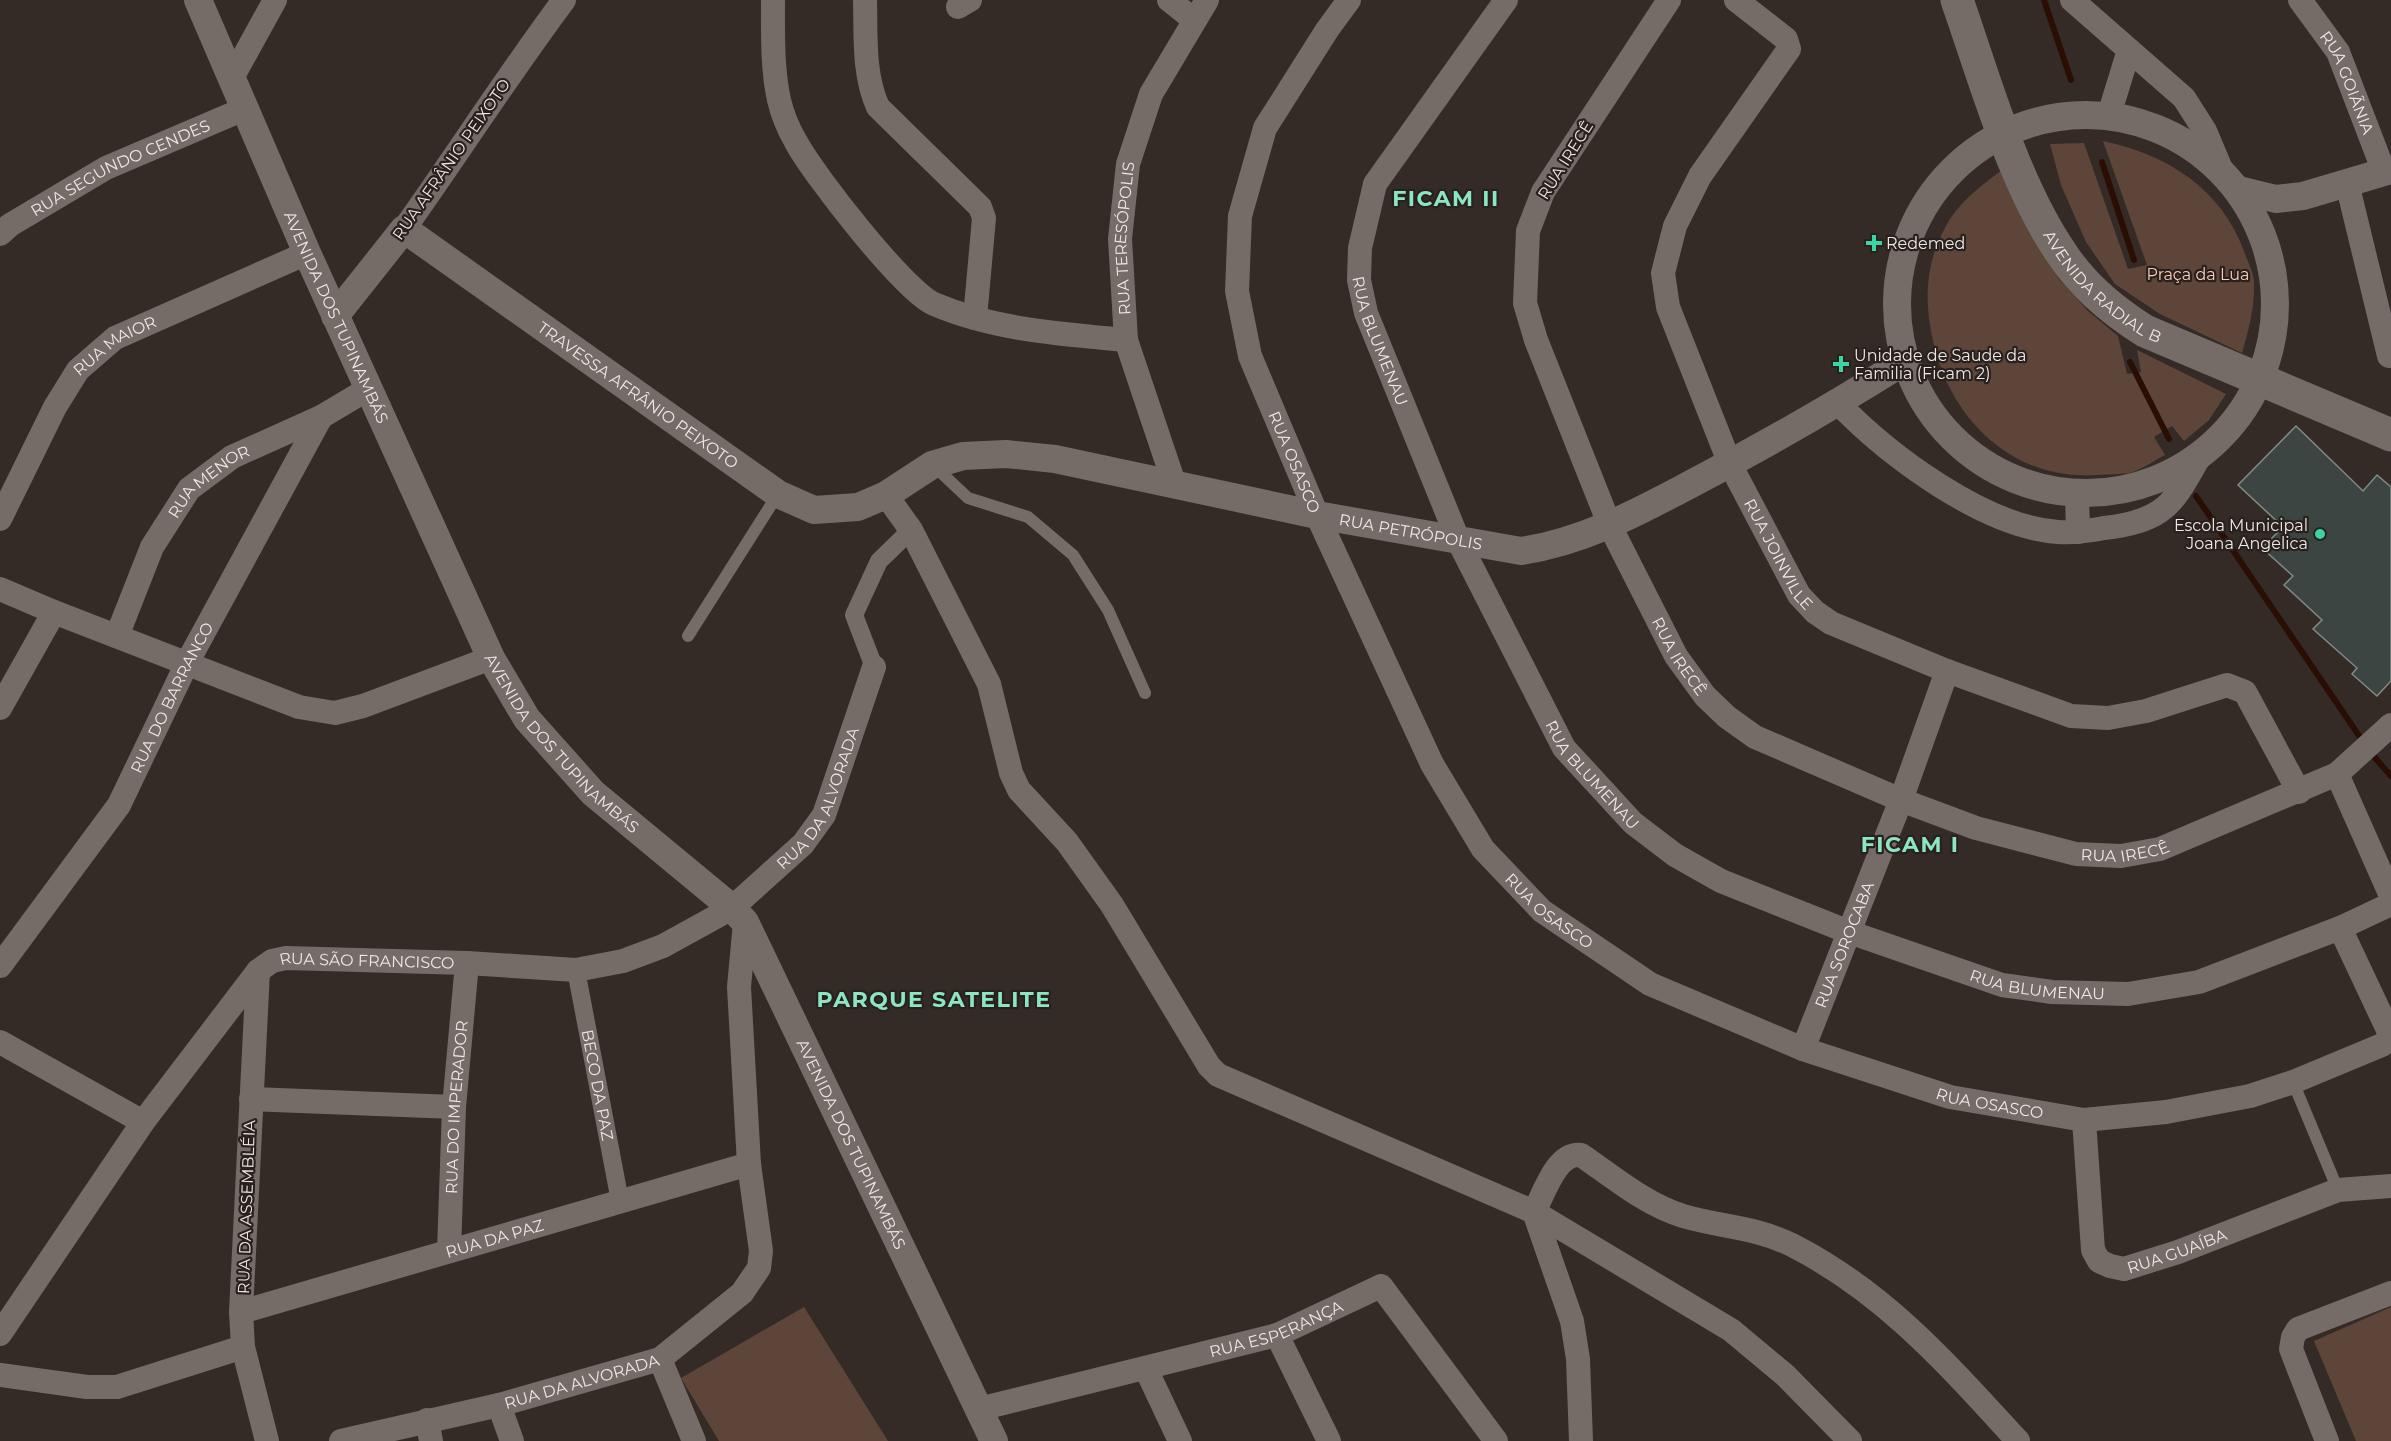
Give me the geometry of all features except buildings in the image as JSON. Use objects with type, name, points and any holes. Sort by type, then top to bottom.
[{"type":"main road","name":"AVENIDA RADIAL B","points":[[1957,0],[2004,132],[2038,215],[2062,255],[2097,294],[2118,314],[2145,331],[2391,435]]},
{"type":"street","name":"AVENIDA DOS TUPINAMBÁS","points":[[198,0],[307,253],[491,658],[527,719],[593,793],[739,915],[763,960],[994,1441]]},
{"type":"street","points":[[232,78],[275,0]]},
{"type":"street","name":"RUA AFRÂNIO PEIXOTO","points":[[336,316],[404,229],[482,118],[516,64],[564,0]]},
{"type":"street","points":[[773,0],[773,44],[779,100],[796,142],[889,265],[910,287],[932,303],[975,318],[1037,332],[1126,340]]},
{"type":"street","points":[[865,0],[866,58],[871,91],[878,107],[980,207],[984,218],[975,318]]},
{"type":"street","points":[[1169,0],[1194,20]]},
{"type":"street","name":"RUA TERESÓPOLIS","points":[[1175,486],[1126,340],[1120,239],[1128,165],[1151,94],[1207,0]]},
{"type":"street","name":"RUA OSASCO","points":[[1349,0],[1327,30],[1265,128],[1240,216],[1237,291],[1250,356],[1317,515],[1432,764],[1484,849],[1542,911],[1650,984],[1803,1049],[1950,1097],[2084,1120],[2166,1112],[2250,1095],[2293,1082],[2382,1046],[2388,1040],[2389,1032],[2340,928]]},
{"type":"street","name":"RUA BLUMENAU","points":[[1506,0],[1375,184],[1360,248],[1359,280],[1366,313],[1459,542],[1564,748],[1626,816],[1675,855],[1721,881],[1849,932],[2002,985],[2052,992],[2127,994],[2199,982],[2340,928],[2391,904]]},
{"type":"street","name":"RUA IRECÊ","points":[[1670,0],[1543,192],[1528,231],[1525,303],[1536,340],[1610,526],[1676,656],[1705,696],[1720,711],[1755,737],[1901,800],[1976,828],[2076,854],[2121,856],[2160,849],[2337,774],[2375,740]]},
{"type":"street","name":"RUA JOINVILLE","points":[[1736,0],[1786,39],[1789,49],[1700,177],[1675,226],[1663,273],[1668,307],[1730,464],[1799,595],[1815,612],[1831,623],[1947,671],[2071,716],[2108,718],[2146,711],[2227,685],[2236,686],[2246,692],[2299,792]]},
{"type":"street","points":[[2072,0],[2184,98],[2205,131],[2230,180],[2253,214],[2267,247],[2275,296],[2272,338],[2261,380],[2246,409],[2225,435],[2200,456],[2163,478],[2121,491],[2077,494],[2031,486],[1989,467],[1952,439],[1923,403],[1905,361],[1896,316],[1898,282],[1912,228],[1935,189],[1966,156],[2004,132],[2057,115],[2109,115],[2145,122],[2186,141],[2230,180],[2276,199],[2303,196],[2388,171]]},
{"type":"street","name":"RUA GOIÃNIA","points":[[2300,0],[2338,52],[2388,171]]},
{"type":"street","points":[[2109,115],[2129,50]]},
{"type":"street","name":"RUA SEGUNDO CENDES","points":[[0,234],[10,225],[106,168],[244,109]]},
{"type":"street","points":[[2347,183],[2388,356]]},
{"type":"street","points":[[2267,247],[2276,220],[2286,207],[2303,196]]},
{"type":"street","name":"TRAVESSA AFRÂNIO PEIXOTO","points":[[404,229],[778,494],[814,510],[834,511],[858,507],[886,495]]},
{"type":"street","name":"RUA MAIOR","points":[[0,519],[55,406],[78,370],[115,338],[307,253]]},
{"type":"street","name":"RUA PETRÓPOLIS","points":[[886,495],[932,465],[963,456],[1006,454],[1055,459],[1317,515],[1459,542],[1521,551],[1543,548],[1610,526],[1730,464],[1838,403],[1905,361]]},
{"type":"street","name":"RUA MENOR","points":[[117,636],[152,547],[189,489],[232,457],[321,417],[368,389]]},
{"type":"street","points":[[1838,403],[1868,434],[1907,465],[1980,508],[2022,525],[2057,532],[2078,532],[2141,520],[2161,511],[2174,496],[2200,456]]},
{"type":"street","name":"RUA DO BARRANCO","points":[[0,966],[119,805],[187,663],[321,417]]},
{"type":"street","points":[[2077,494],[2078,532]]},
{"type":"street","points":[[886,495],[911,530],[989,684],[1011,773],[1019,790],[1067,842],[1112,905],[1209,1066],[1218,1075],[1534,1212],[1731,1330],[1785,1375],[1850,1441]]},
{"type":"street","points":[[873,667],[854,615],[879,561],[911,530]]},
{"type":"street","points":[[0,589],[299,707],[335,712],[363,706],[491,658]]},
{"type":"street","points":[[0,708],[54,612]]},
{"type":"street","name":"RUA DA ALVORADA","points":[[341,1441],[429,1430],[499,1405],[660,1359],[742,1293],[759,1269],[762,1251],[749,1164],[739,987],[739,915],[802,844],[824,815],[873,667]]},
{"type":"street","name":"RUA SOROCABA","points":[[1803,1049],[1901,800],[1947,671]]},
{"type":"street","points":[[2337,774],[2391,896]]},
{"type":"street","name":"RUA SÃO FRANCISCO","points":[[0,1334],[143,1122],[258,971],[272,961],[286,958],[467,963],[576,969],[623,961],[739,915]]},
{"type":"street","points":[[739,987],[763,960]]},
{"type":"street","name":"RUA DO IMPERADOR","points":[[449,1251],[454,1107],[467,963]]},
{"type":"street","name":"BECO DA PAZ","points":[[576,969],[620,1201]]},
{"type":"street","name":"RUA DA ASSEMBLÉIA","points":[[258,971],[241,1312],[243,1347],[265,1440]]},
{"type":"street","points":[[0,1042],[143,1122]]},
{"type":"street","points":[[251,1099],[454,1107]]},
{"type":"street","name":"RUA GUAÍBA","points":[[2084,1120],[2093,1250],[2099,1261],[2110,1266],[2124,1269],[2178,1252],[2338,1190],[2391,1186]]},
{"type":"street","points":[[1581,1441],[1578,1359],[1572,1321],[1534,1212],[1560,1163],[1568,1157],[1581,1155],[1658,1205],[1682,1215],[1744,1227],[1790,1244],[1840,1271],[1886,1305],[1936,1352],[2018,1441]]},
{"type":"street","name":"RUA DA PAZ","points":[[241,1312],[749,1164]]},
{"type":"street","name":"RUA ESPERANÇA","points":[[979,1409],[1277,1335],[1381,1286],[1496,1441]]},
{"type":"street","points":[[2327,1441],[2291,1349],[2293,1337],[2298,1329],[2391,1293]]},
{"type":"street","points":[[1277,1335],[1329,1441]]},
{"type":"street","points":[[0,1375],[87,1387],[117,1386],[243,1347]]},
{"type":"street","points":[[660,1359],[694,1441]]},
{"type":"street","points":[[1146,1369],[1180,1441]]},
{"type":"street","points":[[499,1405],[512,1441]]},
{"type":"lane","points":[[932,465],[968,498],[1028,517],[1073,555],[1108,610],[1145,693]]},
{"type":"lane","points":[[688,636],[778,494]]},
{"type":"lane","points":[[2293,1082],[2338,1190]]},
{"type":"green space","name":"Praça da Lua","points":[[2103,141],[2149,155],[2188,177],[2206,192],[2234,228],[2254,281],[2251,317],[2242,353],[2160,314],[2115,284],[2086,242],[2061,185],[2050,144],[2084,143],[2128,269],[2147,265]]},
{"type":"green space","points":[[2007,166],[2035,239],[2060,280],[2088,311],[2118,336],[2127,374],[2141,372],[2137,350],[2226,394],[2209,420],[2184,441],[2172,426],[2154,437],[2165,455],[2137,470],[2120,474],[2066,474],[2038,468],[2012,456],[1990,440],[1970,419],[1954,396],[1941,369],[1928,311],[1928,282],[1934,254],[1946,226],[1958,208]]},
{"type":"green space","points":[[804,1307],[888,1441],[719,1441],[681,1378]]},
{"type":"green space","points":[[2391,1307],[2391,1441],[2356,1441],[2314,1341]]},
{"type":"waterway","points":[[2044,0],[2071,80]]},
{"type":"waterway","points":[[2102,162],[2134,260]]},
{"type":"waterway","points":[[2130,362],[2169,439]]},
{"type":"waterway","points":[[2196,496],[2364,743]]},
{"type":"waterway","points":[[2370,752],[2391,776]]},
{"type":"place","name":"Redemed","points":[[1874,243]]},
{"type":"place","name":"Unidade de Saude da Familia (Ficam 2)","points":[[1841,364]]},
{"type":"place","name":"Escola Municipal Joana Angelica","points":[[2320,534]]},
{"type":"district","name":"FICAM II","points":[[1446,198]]},
{"type":"district","name":"FICAM I","points":[[1910,844]]},
{"type":"district","name":"PARQUE SATELITE","points":[[934,999]]}]
